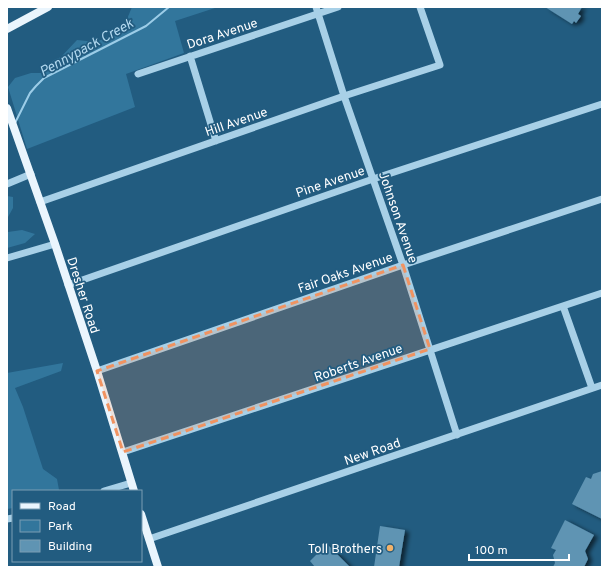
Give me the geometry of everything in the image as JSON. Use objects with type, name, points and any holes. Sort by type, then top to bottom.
[{"type":"main road","points":[[7,29],[48,7]]},
{"type":"main road","name":"Dresher Road","points":[[7,108],[21,144],[97,371],[132,487]]},
{"type":"main road","points":[[142,517],[158,567]]},
{"type":"street","name":"Dora Avenue","points":[[138,74],[317,10],[338,7]]},
{"type":"street","name":"Hill Avenue","points":[[40,202],[344,96],[440,65],[420,7]]},
{"type":"street","name":"Johnson Avenue","points":[[317,10],[344,96],[403,265],[457,435]]},
{"type":"street","points":[[190,56],[216,141]]},
{"type":"street","name":"Pine Avenue","points":[[68,285],[373,179],[602,104]]},
{"type":"street","points":[[7,184],[31,174]]},
{"type":"street","name":"Fair Oaks Avenue","points":[[97,371],[403,265],[602,199]]},
{"type":"street","points":[[7,258],[55,244]]},
{"type":"street","name":"Roberts Avenue","points":[[122,452],[602,293]]},
{"type":"street","points":[[563,306],[592,388]]},
{"type":"street","name":"New Road","points":[[149,539],[602,385]]},
{"type":"street","points":[[111,490],[132,487]]},
{"type":"highlighted area","points":[[403,265],[430,349],[123,452],[97,371]]},
{"type":"green space","points":[[132,7],[218,7],[175,21],[184,53],[126,74],[135,107],[27,149],[8,87],[15,78],[31,73],[41,73],[54,60],[61,57],[77,40],[96,42],[122,31]]},
{"type":"green space","points":[[7,196],[13,197],[13,208],[8,217],[8,232],[22,230],[35,234],[25,243],[7,248]]},
{"type":"green space","points":[[63,363],[61,371],[15,388],[23,407],[43,469],[57,479],[59,490],[12,490],[12,508],[7,509],[7,373]]},
{"type":"building","points":[[545,7],[582,7],[578,14],[581,16],[576,23],[574,21],[572,24]]},
{"type":"building","points":[[602,471],[602,519],[572,504],[586,477],[591,479],[593,474]]},
{"type":"building","points":[[565,520],[594,535],[585,551],[588,559],[584,567],[553,567],[555,563],[553,555],[556,550],[551,548]]},
{"type":"building","name":"Toll Brothers","points":[[380,526],[405,530],[399,567],[374,567]]},
{"type":"building","name":"Toll Brothers","points":[[327,544],[350,567],[315,567],[310,561]]},
{"type":"waterway","name":"Pennypack Creek","points":[[15,123],[30,93],[44,78],[146,26],[169,7]]},
{"type":"place","name":"Toll Brothers","points":[[390,548]]}]
